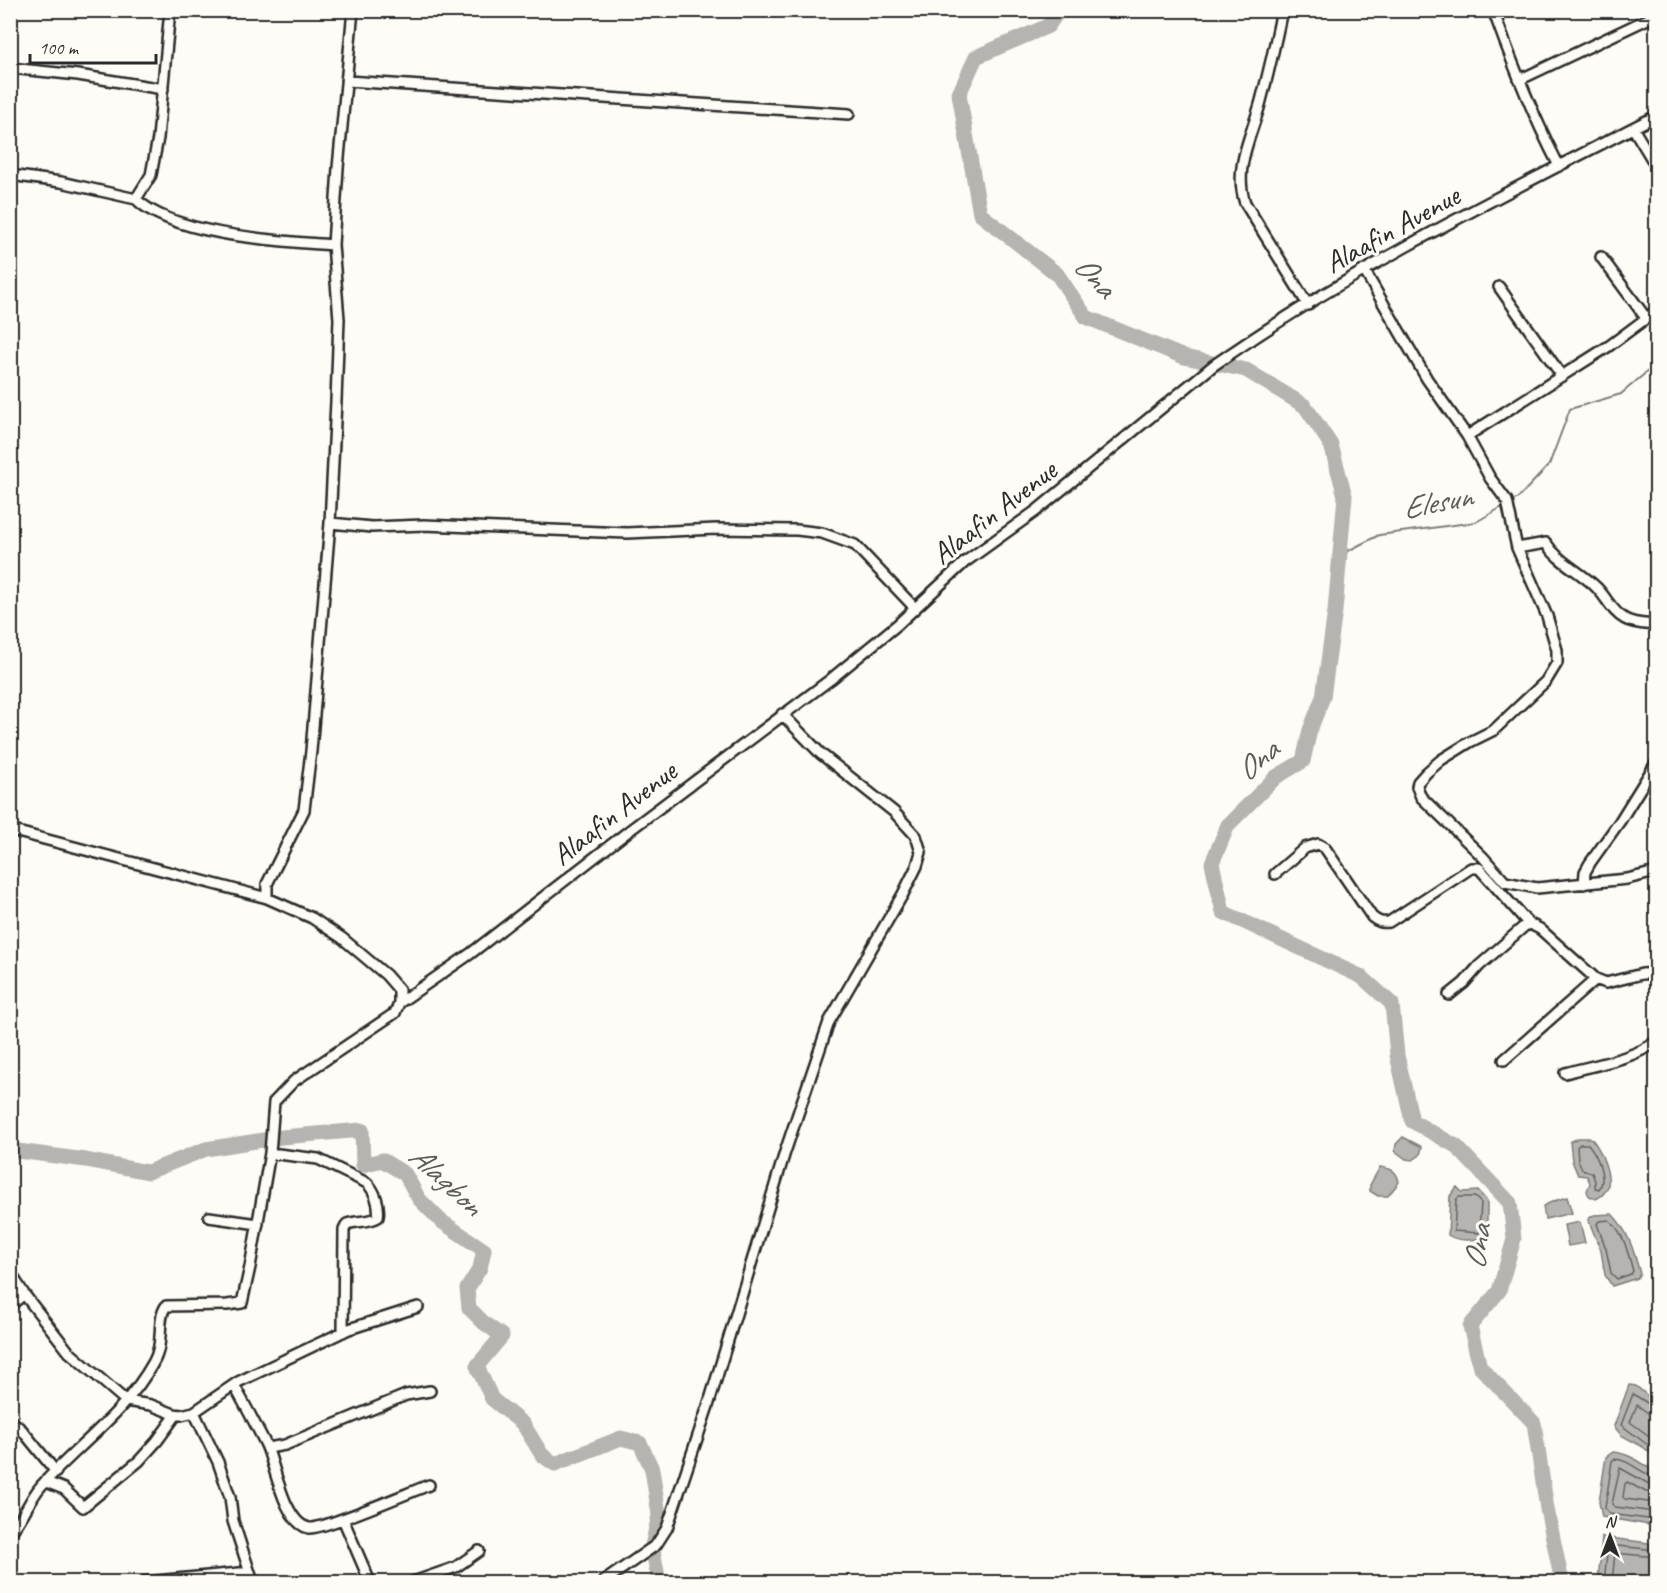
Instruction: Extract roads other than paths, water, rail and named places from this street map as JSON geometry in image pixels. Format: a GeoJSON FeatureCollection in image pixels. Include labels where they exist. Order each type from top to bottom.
{"type":"FeatureCollection","features":[{"type":"Feature","properties":{"kind":"street"},"geometry":{"type":"LineString","coordinates":[[136,199],[151,175],[158,138],[170,10]]}},
{"type":"Feature","properties":{"kind":"street"},"geometry":{"type":"LineString","coordinates":[[267,898],[267,884],[304,810],[311,751],[330,523],[339,319],[333,245],[353,10]]}},
{"type":"Feature","properties":{"kind":"street"},"geometry":{"type":"LineString","coordinates":[[1282,10],[1261,101],[1244,155],[1240,188],[1245,203],[1308,305]]}},
{"type":"Feature","properties":{"kind":"street"},"geometry":{"type":"LineString","coordinates":[[1493,10],[1519,80],[1559,166]]}},
{"type":"Feature","properties":{"kind":"street"},"geometry":{"type":"LineString","coordinates":[[1519,80],[1656,15]]}},
{"type":"Feature","properties":{"kind":"street"},"geometry":{"type":"LineString","coordinates":[[10,68],[78,75],[163,88]]}},
{"type":"Feature","properties":{"kind":"street"},"geometry":{"type":"LineString","coordinates":[[346,81],[849,114]]}},
{"type":"Feature","properties":{"kind":"street","name":"Alaafin Avenue"},"geometry":{"type":"LineString","coordinates":[[126,1401],[153,1365],[160,1349],[162,1312],[166,1306],[227,1305],[242,1302],[270,1150],[274,1102],[294,1081],[387,1020],[395,1012],[399,1003],[470,954],[839,672],[897,625],[965,562],[1036,511],[1214,364],[1364,270],[1656,116]]}},
{"type":"Feature","properties":{"kind":"street"},"geometry":{"type":"LineString","coordinates":[[1633,128],[1656,166]]}},
{"type":"Feature","properties":{"kind":"street"},"geometry":{"type":"LineString","coordinates":[[10,175],[136,199],[145,207],[189,225],[247,237],[333,245]]}},
{"type":"Feature","properties":{"kind":"street"},"geometry":{"type":"LineString","coordinates":[[1601,257],[1646,318]]}},
{"type":"Feature","properties":{"kind":"street"},"geometry":{"type":"LineString","coordinates":[[1364,270],[1427,379],[1467,435],[1490,478],[1507,501],[1517,548],[1556,641],[1557,663],[1546,681],[1494,730],[1441,760],[1426,773],[1418,782],[1417,787],[1425,803],[1450,824],[1505,882],[1536,888],[1627,879],[1656,872]]}},
{"type":"Feature","properties":{"kind":"street"},"geometry":{"type":"LineString","coordinates":[[1499,287],[1562,376]]}},
{"type":"Feature","properties":{"kind":"street"},"geometry":{"type":"LineString","coordinates":[[1467,435],[1609,346],[1656,311]]}},
{"type":"Feature","properties":{"kind":"street"},"geometry":{"type":"LineString","coordinates":[[330,523],[372,527],[424,525],[627,533],[716,529],[797,530],[822,533],[855,545],[914,607]]}},
{"type":"Feature","properties":{"kind":"street"},"geometry":{"type":"LineString","coordinates":[[1517,548],[1545,543],[1570,568],[1585,576],[1598,589],[1609,606],[1625,620],[1656,625]]}},
{"type":"Feature","properties":{"kind":"street"},"geometry":{"type":"LineString","coordinates":[[603,1582],[656,1545],[667,1528],[709,1403],[785,1152],[829,1022],[903,894],[917,866],[921,852],[916,836],[894,812],[821,754],[782,714]]}},
{"type":"Feature","properties":{"kind":"street"},"geometry":{"type":"LineString","coordinates":[[1584,884],[1584,872],[1620,821],[1656,763]]}},
{"type":"Feature","properties":{"kind":"street"},"geometry":{"type":"LineString","coordinates":[[10,830],[267,898],[312,918],[359,951],[399,990],[399,1003]]}},
{"type":"Feature","properties":{"kind":"street"},"geometry":{"type":"LineString","coordinates":[[1275,874],[1305,848],[1318,844],[1325,848],[1372,917],[1380,922],[1389,922],[1471,868],[1479,868],[1528,923],[1540,928],[1596,979],[1606,983],[1656,973]]}},
{"type":"Feature","properties":{"kind":"street"},"geometry":{"type":"LineString","coordinates":[[1504,898],[1513,883]]}},
{"type":"Feature","properties":{"kind":"street"},"geometry":{"type":"LineString","coordinates":[[1449,995],[1528,923]]}},
{"type":"Feature","properties":{"kind":"street"},"geometry":{"type":"LineString","coordinates":[[1504,1060],[1596,979]]}},
{"type":"Feature","properties":{"kind":"street"},"geometry":{"type":"LineString","coordinates":[[1565,1073],[1634,1053],[1651,1046],[1656,1041]]}},
{"type":"Feature","properties":{"kind":"street"},"geometry":{"type":"LineString","coordinates":[[270,1150],[318,1159],[367,1182],[373,1188],[379,1210],[378,1217],[373,1220],[347,1224],[344,1230],[343,1332]]}},
{"type":"Feature","properties":{"kind":"street"},"geometry":{"type":"LineString","coordinates":[[209,1217],[258,1224]]}},
{"type":"Feature","properties":{"kind":"street"},"geometry":{"type":"LineString","coordinates":[[10,1272],[69,1352],[126,1401],[151,1405],[176,1415],[194,1412],[234,1385],[343,1332],[418,1307]]}},
{"type":"Feature","properties":{"kind":"street"},"geometry":{"type":"LineString","coordinates":[[10,1306],[24,1294]]}},
{"type":"Feature","properties":{"kind":"street"},"geometry":{"type":"LineString","coordinates":[[234,1385],[268,1448],[277,1484],[303,1526],[313,1528],[343,1519],[429,1485]]}},
{"type":"Feature","properties":{"kind":"street"},"geometry":{"type":"LineString","coordinates":[[268,1448],[285,1445],[406,1395],[430,1392]]}},
{"type":"Feature","properties":{"kind":"street"},"geometry":{"type":"LineString","coordinates":[[10,1533],[46,1482],[126,1401]]}},
{"type":"Feature","properties":{"kind":"street"},"geometry":{"type":"LineString","coordinates":[[194,1412],[218,1462],[230,1497],[233,1521],[253,1582]]}},
{"type":"Feature","properties":{"kind":"street"},"geometry":{"type":"LineString","coordinates":[[46,1482],[63,1489],[83,1507],[139,1461],[176,1415]]}},
{"type":"Feature","properties":{"kind":"street"},"geometry":{"type":"LineString","coordinates":[[10,1420],[22,1430],[56,1472]]}},
{"type":"Feature","properties":{"kind":"street"},"geometry":{"type":"LineString","coordinates":[[343,1519],[370,1582]]}},
{"type":"Feature","properties":{"kind":"street"},"geometry":{"type":"LineString","coordinates":[[413,1582],[456,1568],[479,1551]]}},
{"type":"Feature","properties":{"kind":"street"},"geometry":{"type":"LineString","coordinates":[[144,1582],[250,1572]]}},
{"type":"Feature","properties":{"kind":"water"},"geometry":{"type":"Polygon","coordinates":[[[1403,1137],[1422,1147],[1420,1155],[1413,1160],[1406,1159],[1395,1151],[1396,1144],[1403,1137]]]}},
{"type":"Feature","properties":{"kind":"water"},"geometry":{"type":"Polygon","coordinates":[[[1578,1138],[1591,1138],[1599,1149],[1608,1173],[1607,1188],[1596,1199],[1589,1196],[1587,1191],[1590,1183],[1587,1176],[1578,1175],[1572,1161],[1570,1142],[1578,1138]]]}},
{"type":"Feature","properties":{"kind":"water"},"geometry":{"type":"Polygon","coordinates":[[[1380,1167],[1393,1171],[1398,1178],[1399,1182],[1388,1196],[1378,1196],[1370,1191],[1370,1185],[1380,1167]]]}},
{"type":"Feature","properties":{"kind":"water"},"geometry":{"type":"Polygon","coordinates":[[[1457,1187],[1462,1192],[1478,1191],[1487,1201],[1487,1236],[1467,1240],[1448,1235],[1450,1196],[1457,1187]]]}},
{"type":"Feature","properties":{"kind":"water"},"geometry":{"type":"Polygon","coordinates":[[[1567,1197],[1572,1213],[1545,1219],[1543,1206],[1567,1197]]]}},
{"type":"Feature","properties":{"kind":"water"},"geometry":{"type":"Polygon","coordinates":[[[1612,1214],[1618,1220],[1633,1249],[1640,1274],[1637,1278],[1612,1286],[1605,1275],[1601,1251],[1588,1219],[1594,1215],[1612,1214]]]}},
{"type":"Feature","properties":{"kind":"water"},"geometry":{"type":"Polygon","coordinates":[[[1580,1222],[1585,1243],[1568,1246],[1564,1225],[1580,1222]]]}},
{"type":"Feature","properties":{"kind":"water"},"geometry":{"type":"Polygon","coordinates":[[[1629,1385],[1636,1386],[1656,1403],[1656,1458],[1643,1447],[1621,1435],[1614,1426],[1629,1385]]]}},
{"type":"Feature","properties":{"kind":"water"},"geometry":{"type":"Polygon","coordinates":[[[1613,1452],[1641,1462],[1656,1472],[1656,1526],[1602,1517],[1599,1502],[1606,1457],[1613,1452]]]}},
{"type":"Feature","properties":{"kind":"water"},"geometry":{"type":"Polygon","coordinates":[[[1602,1537],[1656,1544],[1656,1582],[1598,1582],[1602,1537]]]}},
{"type":"Feature","properties":{"kind":"waterway","name":"Ona"},"geometry":{"type":"LineString","coordinates":[[1059,10],[1048,26],[976,57],[959,94],[980,214],[1057,274],[1086,317],[1184,357],[1246,370],[1305,406],[1331,445],[1345,496],[1335,611],[1323,697],[1310,730],[1303,761],[1276,777],[1228,825],[1212,863],[1223,912],[1362,977],[1392,1004],[1397,1055],[1412,1121],[1456,1146],[1510,1203],[1514,1239],[1499,1291],[1470,1326],[1480,1367],[1534,1423],[1547,1509],[1562,1582]]}},
{"type":"Feature","properties":{"kind":"waterway","name":"Elesun"},"geometry":{"type":"LineString","coordinates":[[1511,502],[1518,498],[1549,465],[1570,409],[1621,394],[1656,364]]}},
{"type":"Feature","properties":{"kind":"waterway","name":"Elesun"},"geometry":{"type":"LineString","coordinates":[[1340,555],[1379,535],[1476,522],[1504,506]]}},
{"type":"Feature","properties":{"kind":"waterway","name":"Alagbon"},"geometry":{"type":"LineString","coordinates":[[10,1150],[86,1160],[148,1172],[206,1149],[282,1137],[362,1130],[363,1165],[382,1160],[405,1174],[419,1199],[441,1221],[484,1250],[480,1268],[467,1289],[469,1308],[502,1336],[477,1366],[492,1399],[523,1424],[542,1455],[555,1464],[621,1438],[640,1443],[652,1469],[659,1515],[652,1546],[659,1582]]}}]}
